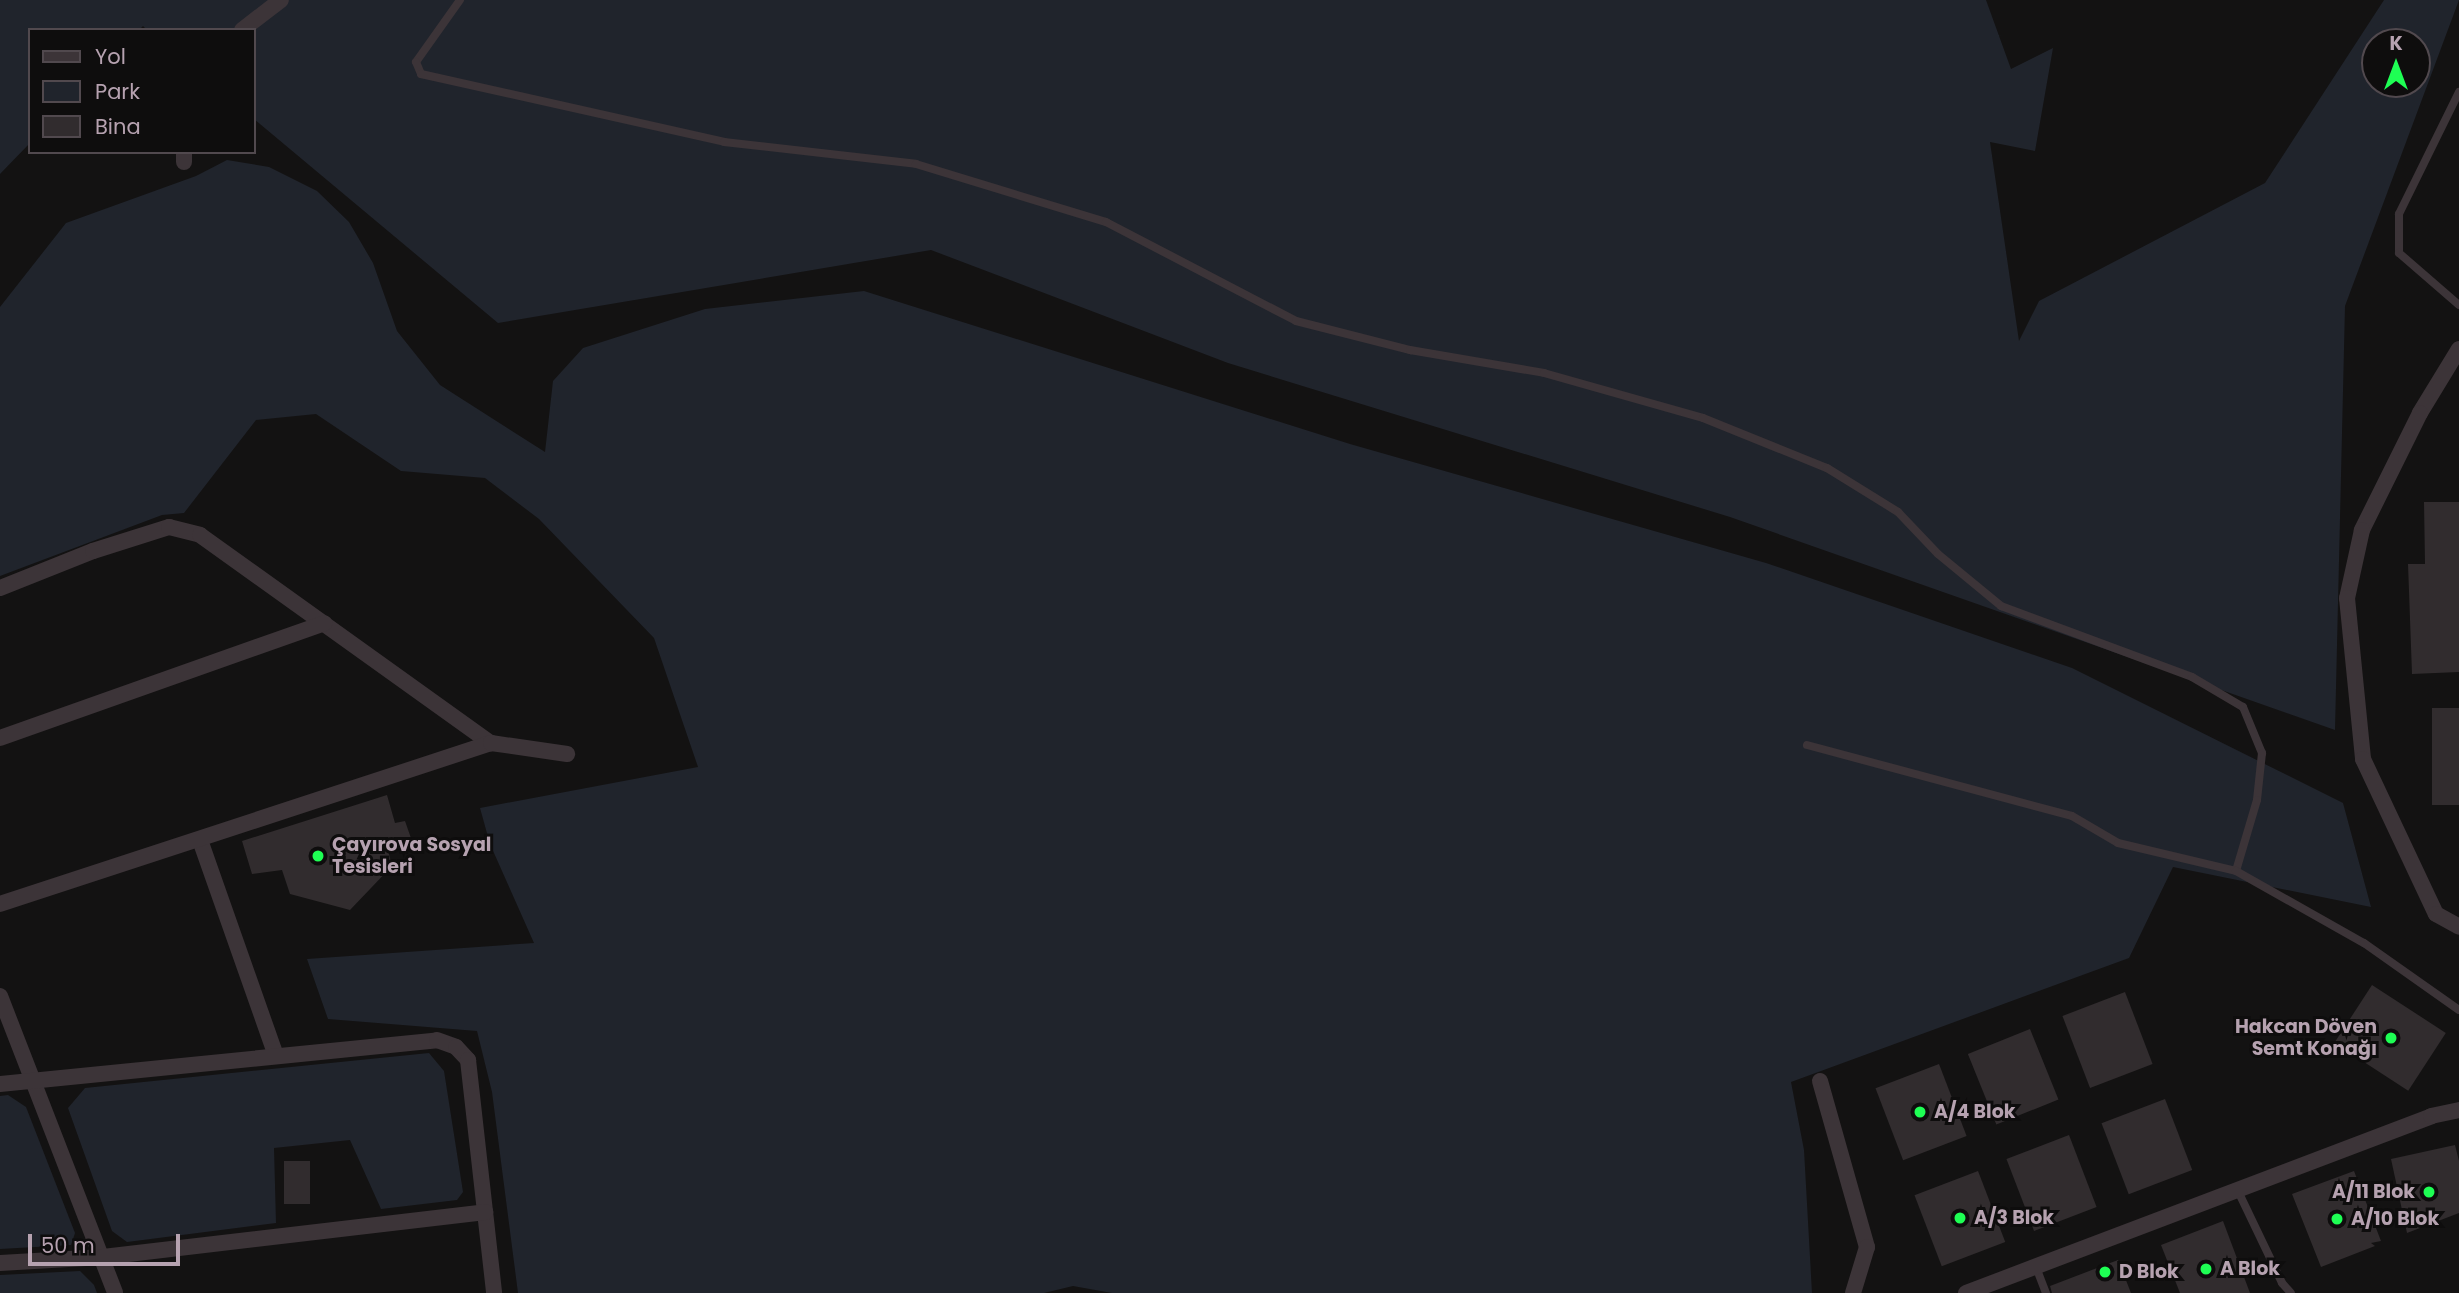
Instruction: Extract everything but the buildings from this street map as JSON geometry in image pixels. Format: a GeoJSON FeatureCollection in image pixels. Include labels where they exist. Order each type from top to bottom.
{"type":"FeatureCollection","features":[{"type":"Feature","properties":{"kind":"street"},"geometry":{"type":"LineString","coordinates":[[245,28],[281,0]]}},
{"type":"Feature","properties":{"kind":"street"},"geometry":{"type":"LineString","coordinates":[[2459,349],[2420,413],[2362,530],[2347,598],[2363,759],[2436,914],[2459,927]]}},
{"type":"Feature","properties":{"kind":"street"},"geometry":{"type":"LineString","coordinates":[[0,588],[93,551],[169,527],[200,535],[491,743]]}},
{"type":"Feature","properties":{"kind":"street"},"geometry":{"type":"LineString","coordinates":[[0,738],[324,623]]}},
{"type":"Feature","properties":{"kind":"street"},"geometry":{"type":"LineString","coordinates":[[0,904],[491,743],[567,754]]}},
{"type":"Feature","properties":{"kind":"street"},"geometry":{"type":"LineString","coordinates":[[200,840],[276,1056]]}},
{"type":"Feature","properties":{"kind":"street"},"geometry":{"type":"LineString","coordinates":[[0,996],[35,1080],[115,1293]]}},
{"type":"Feature","properties":{"kind":"street"},"geometry":{"type":"LineString","coordinates":[[0,1084],[437,1040],[456,1047],[468,1060],[494,1293]]}},
{"type":"Feature","properties":{"kind":"street"},"geometry":{"type":"LineString","coordinates":[[1820,1082],[1867,1247],[1853,1293]]}},
{"type":"Feature","properties":{"kind":"street"},"geometry":{"type":"LineString","coordinates":[[1966,1293],[2431,1116],[2459,1110]]}},
{"type":"Feature","properties":{"kind":"street"},"geometry":{"type":"LineString","coordinates":[[0,1263],[103,1257],[485,1212]]}},
{"type":"Feature","properties":{"kind":"lane"},"geometry":{"type":"LineString","coordinates":[[460,0],[416,62],[422,74],[724,142],[916,164],[1106,222],[1296,321],[1410,350],[1544,373],[1703,418],[1827,468],[1898,512],[1938,554],[2001,606],[2192,677],[2243,708],[2262,753],[2257,800],[2236,870]]}},
{"type":"Feature","properties":{"kind":"lane"},"geometry":{"type":"LineString","coordinates":[[2459,92],[2399,214],[2399,253],[2459,305]]}},
{"type":"Feature","properties":{"kind":"lane"},"geometry":{"type":"LineString","coordinates":[[1807,745],[2072,816],[2118,843],[2236,870],[2364,943],[2459,1010]]}},
{"type":"Feature","properties":{"kind":"lane"},"geometry":{"type":"LineString","coordinates":[[2238,1191],[2282,1283],[2291,1293]]}},
{"type":"Feature","properties":{"kind":"lane"},"geometry":{"type":"LineString","coordinates":[[2036,1267],[2046,1293]]}},
{"type":"Feature","properties":{"kind":"green space"},"geometry":{"type":"Polygon","coordinates":[[[0,0],[1986,0],[2011,69],[2053,48],[2035,151],[1990,142],[2019,341],[2039,301],[2265,183],[2361,35],[2361,98],[2422,98],[2345,306],[2335,730],[1730,517],[1228,363],[931,250],[498,323],[256,121],[256,28],[28,28],[28,145],[0,174],[0,0]]]}},
{"type":"Feature","properties":{"kind":"green space"},"geometry":{"type":"Polygon","coordinates":[[[2384,0],[2459,0],[2431,75],[2431,28],[2366,28],[2384,0]]]}},
{"type":"Feature","properties":{"kind":"green space"},"geometry":{"type":"Polygon","coordinates":[[[227,160],[269,167],[317,191],[349,222],[373,263],[397,331],[440,385],[545,452],[553,381],[583,348],[705,309],[864,291],[1350,444],[1766,563],[2072,668],[2343,803],[2371,907],[2173,867],[2129,958],[1791,1082],[1804,1150],[1812,1293],[1112,1293],[1073,1286],[1044,1293],[518,1293],[492,1092],[477,1031],[328,1019],[307,959],[534,943],[490,844],[480,808],[698,767],[654,638],[539,519],[485,478],[401,471],[316,414],[256,420],[184,513],[162,515],[0,576],[0,307],[66,223],[196,176],[227,160]]]}},
{"type":"Feature","properties":{"kind":"green space"},"geometry":{"type":"Polygon","coordinates":[[[429,1053],[444,1071],[463,1192],[457,1200],[381,1209],[350,1140],[274,1148],[276,1223],[127,1242],[112,1231],[68,1108],[85,1088],[429,1053]]]}},
{"type":"Feature","properties":{"kind":"green space"},"geometry":{"type":"Polygon","coordinates":[[[8,1095],[26,1107],[75,1233],[71,1245],[0,1249],[0,1096],[8,1095]]]}},
{"type":"Feature","properties":{"kind":"green space"},"geometry":{"type":"Polygon","coordinates":[[[80,1271],[94,1285],[97,1293],[0,1293],[0,1275],[80,1271]]]}},
{"type":"Feature","properties":{"kind":"place","name":"Çayırova Sosyal Tesisleri"},"geometry":{"type":"Point","coordinates":[318,856]}},
{"type":"Feature","properties":{"kind":"place","name":"Hakcan Döven Semt Konağı"},"geometry":{"type":"Point","coordinates":[2391,1038]}},
{"type":"Feature","properties":{"kind":"place","name":"A/4 Blok"},"geometry":{"type":"Point","coordinates":[1920,1112]}},
{"type":"Feature","properties":{"kind":"place","name":"A/11 Blok"},"geometry":{"type":"Point","coordinates":[2429,1192]}},
{"type":"Feature","properties":{"kind":"place","name":"A/3 Blok"},"geometry":{"type":"Point","coordinates":[1960,1218]}},
{"type":"Feature","properties":{"kind":"place","name":"A/10 Blok"},"geometry":{"type":"Point","coordinates":[2337,1219]}},
{"type":"Feature","properties":{"kind":"place","name":"A Blok"},"geometry":{"type":"Point","coordinates":[2206,1269]}},
{"type":"Feature","properties":{"kind":"place","name":"D Blok"},"geometry":{"type":"Point","coordinates":[2105,1272]}}]}
